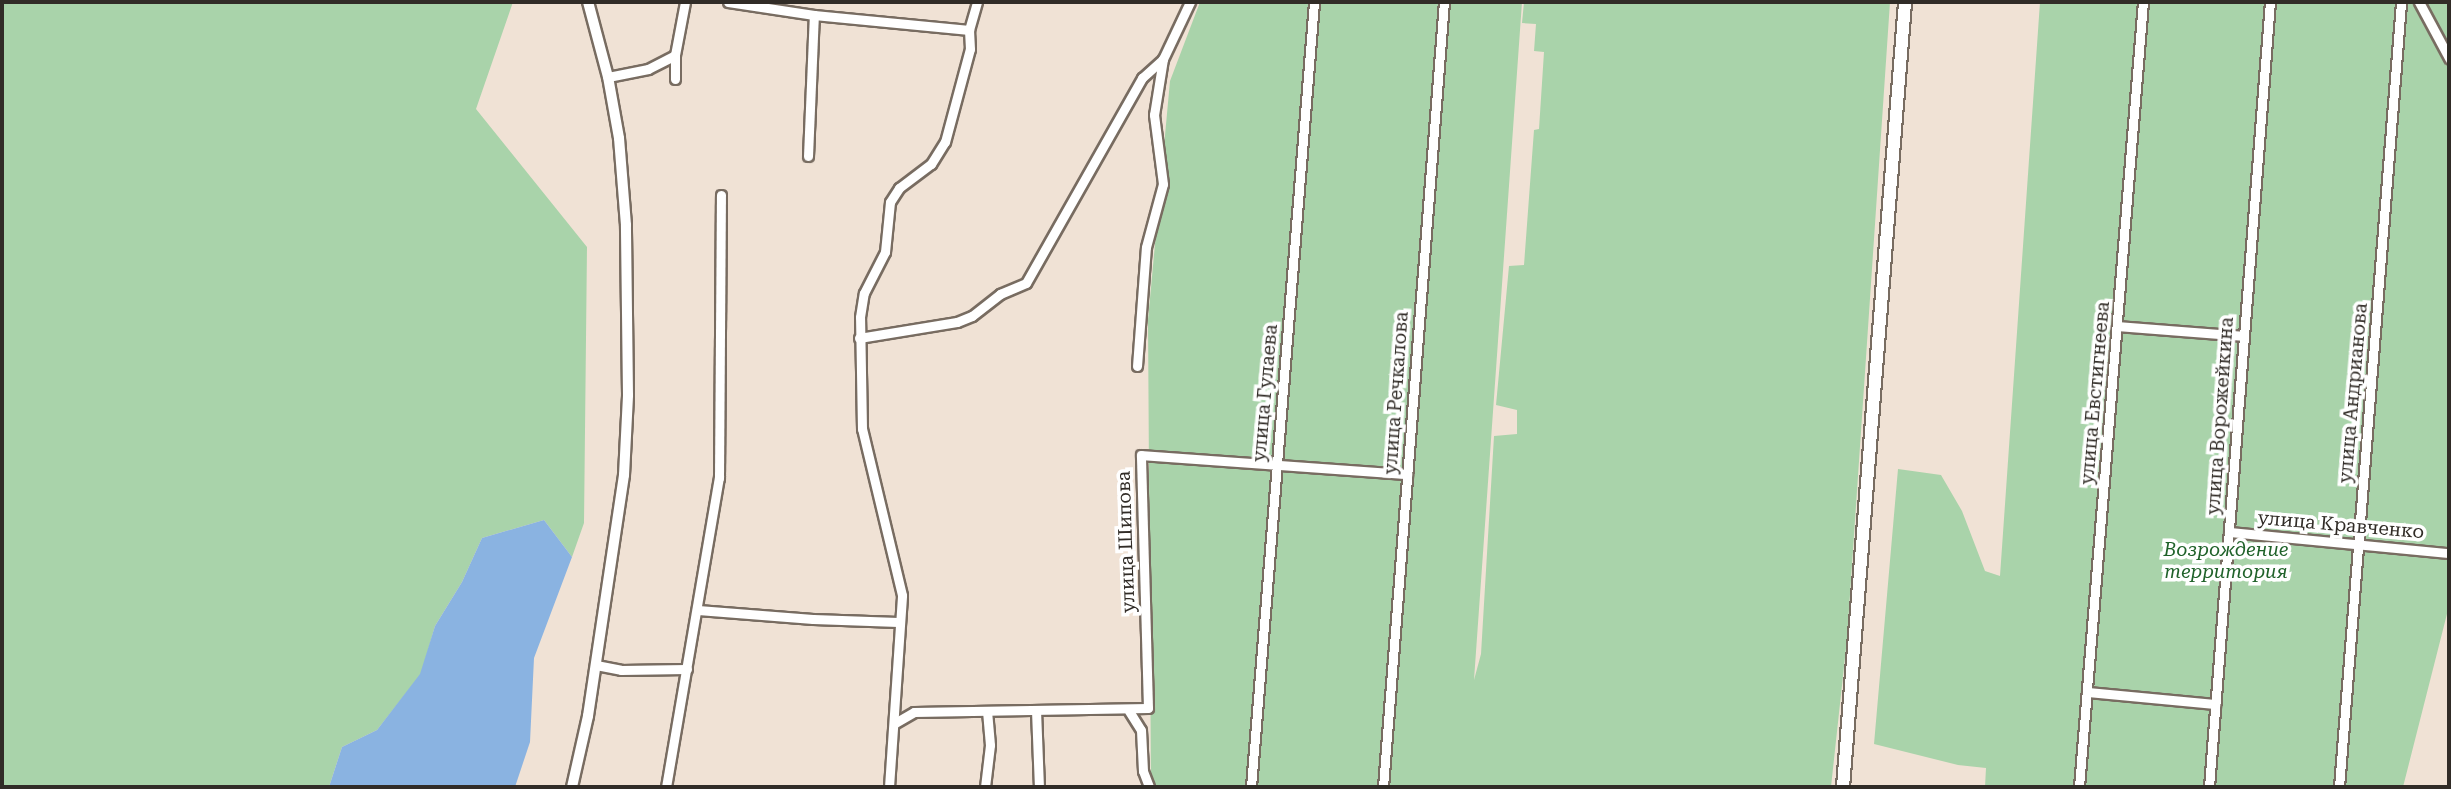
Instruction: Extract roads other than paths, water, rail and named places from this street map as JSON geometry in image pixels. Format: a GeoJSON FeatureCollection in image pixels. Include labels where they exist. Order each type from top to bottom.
{"type":"FeatureCollection","features":[{"type":"Feature","properties":{"kind":"main road"},"geometry":{"type":"LineString","coordinates":[[1843,787],[1905,2]]}},
{"type":"Feature","properties":{"kind":"street"},"geometry":{"type":"LineString","coordinates":[[572,787],[588,716],[624,475],[628,395],[625,225],[619,138],[608,77],[588,2]]}},
{"type":"Feature","properties":{"kind":"street"},"geometry":{"type":"LineString","coordinates":[[675,79],[675,55],[685,2]]}},
{"type":"Feature","properties":{"kind":"street"},"geometry":{"type":"LineString","coordinates":[[728,2],[814,15],[969,30]]}},
{"type":"Feature","properties":{"kind":"street"},"geometry":{"type":"LineString","coordinates":[[889,787],[895,723],[901,583],[862,429],[859,338],[864,293],[885,252],[890,202],[899,188],[940,154],[970,49],[969,30],[977,2]]}},
{"type":"Feature","properties":{"kind":"street"},"geometry":{"type":"LineString","coordinates":[[1137,366],[1146,247],[1163,184],[1154,115],[1163,59],[1190,2]]}},
{"type":"Feature","properties":{"kind":"street","name":"улица Гулаева"},"geometry":{"type":"LineString","coordinates":[[1251,787],[1314,2]]}},
{"type":"Feature","properties":{"kind":"street","name":"улица Речкалова"},"geometry":{"type":"LineString","coordinates":[[1383,787],[1444,2]]}},
{"type":"Feature","properties":{"kind":"street","name":"улица Евстигнеева"},"geometry":{"type":"LineString","coordinates":[[2079,787],[2143,2]]}},
{"type":"Feature","properties":{"kind":"street","name":"улица Ворожейкина"},"geometry":{"type":"LineString","coordinates":[[2209,787],[2270,2]]}},
{"type":"Feature","properties":{"kind":"street","name":"улица Андрианова"},"geometry":{"type":"LineString","coordinates":[[2339,787],[2400,2]]}},
{"type":"Feature","properties":{"kind":"street"},"geometry":{"type":"LineString","coordinates":[[2419,2],[2449,58]]}},
{"type":"Feature","properties":{"kind":"street"},"geometry":{"type":"LineString","coordinates":[[808,156],[814,15]]}},
{"type":"Feature","properties":{"kind":"street"},"geometry":{"type":"LineString","coordinates":[[608,77],[648,69],[675,55]]}},
{"type":"Feature","properties":{"kind":"street"},"geometry":{"type":"LineString","coordinates":[[859,338],[957,322],[972,316],[1000,293],[1026,282],[1142,78],[1163,59]]}},
{"type":"Feature","properties":{"kind":"street"},"geometry":{"type":"LineString","coordinates":[[666,787],[719,478],[721,195]]}},
{"type":"Feature","properties":{"kind":"street"},"geometry":{"type":"LineString","coordinates":[[2118,326],[2244,336]]}},
{"type":"Feature","properties":{"kind":"street","name":"улица Шипова"},"geometry":{"type":"LineString","coordinates":[[1129,710],[1148,708],[1141,455],[1408,474]]}},
{"type":"Feature","properties":{"kind":"street","name":"улица Кравченко"},"geometry":{"type":"LineString","coordinates":[[2229,532],[2449,552]]}},
{"type":"Feature","properties":{"kind":"street"},"geometry":{"type":"LineString","coordinates":[[698,610],[898,622]]}},
{"type":"Feature","properties":{"kind":"street"},"geometry":{"type":"LineString","coordinates":[[596,665],[621,670],[687,669]]}},
{"type":"Feature","properties":{"kind":"street"},"geometry":{"type":"LineString","coordinates":[[2087,692],[2216,704]]}},
{"type":"Feature","properties":{"kind":"street"},"geometry":{"type":"LineString","coordinates":[[1036,710],[1039,787]]}},
{"type":"Feature","properties":{"kind":"street"},"geometry":{"type":"LineString","coordinates":[[895,723],[914,712],[1129,710],[1141,730],[1143,771],[1149,787]]}},
{"type":"Feature","properties":{"kind":"street"},"geometry":{"type":"LineString","coordinates":[[985,787],[990,745],[987,712]]}},
{"type":"Feature","properties":{"kind":"water"},"geometry":{"type":"Polygon","coordinates":[[[544,520],[572,557],[534,658],[530,742],[515,787],[329,787],[342,747],[377,730],[420,674],[435,626],[462,582],[482,538],[544,520]]]}},
{"type":"Feature","properties":{"kind":"park label","name":"Возрождение территория"},"geometry":{"type":"Point","coordinates":[2226,561]}}]}
